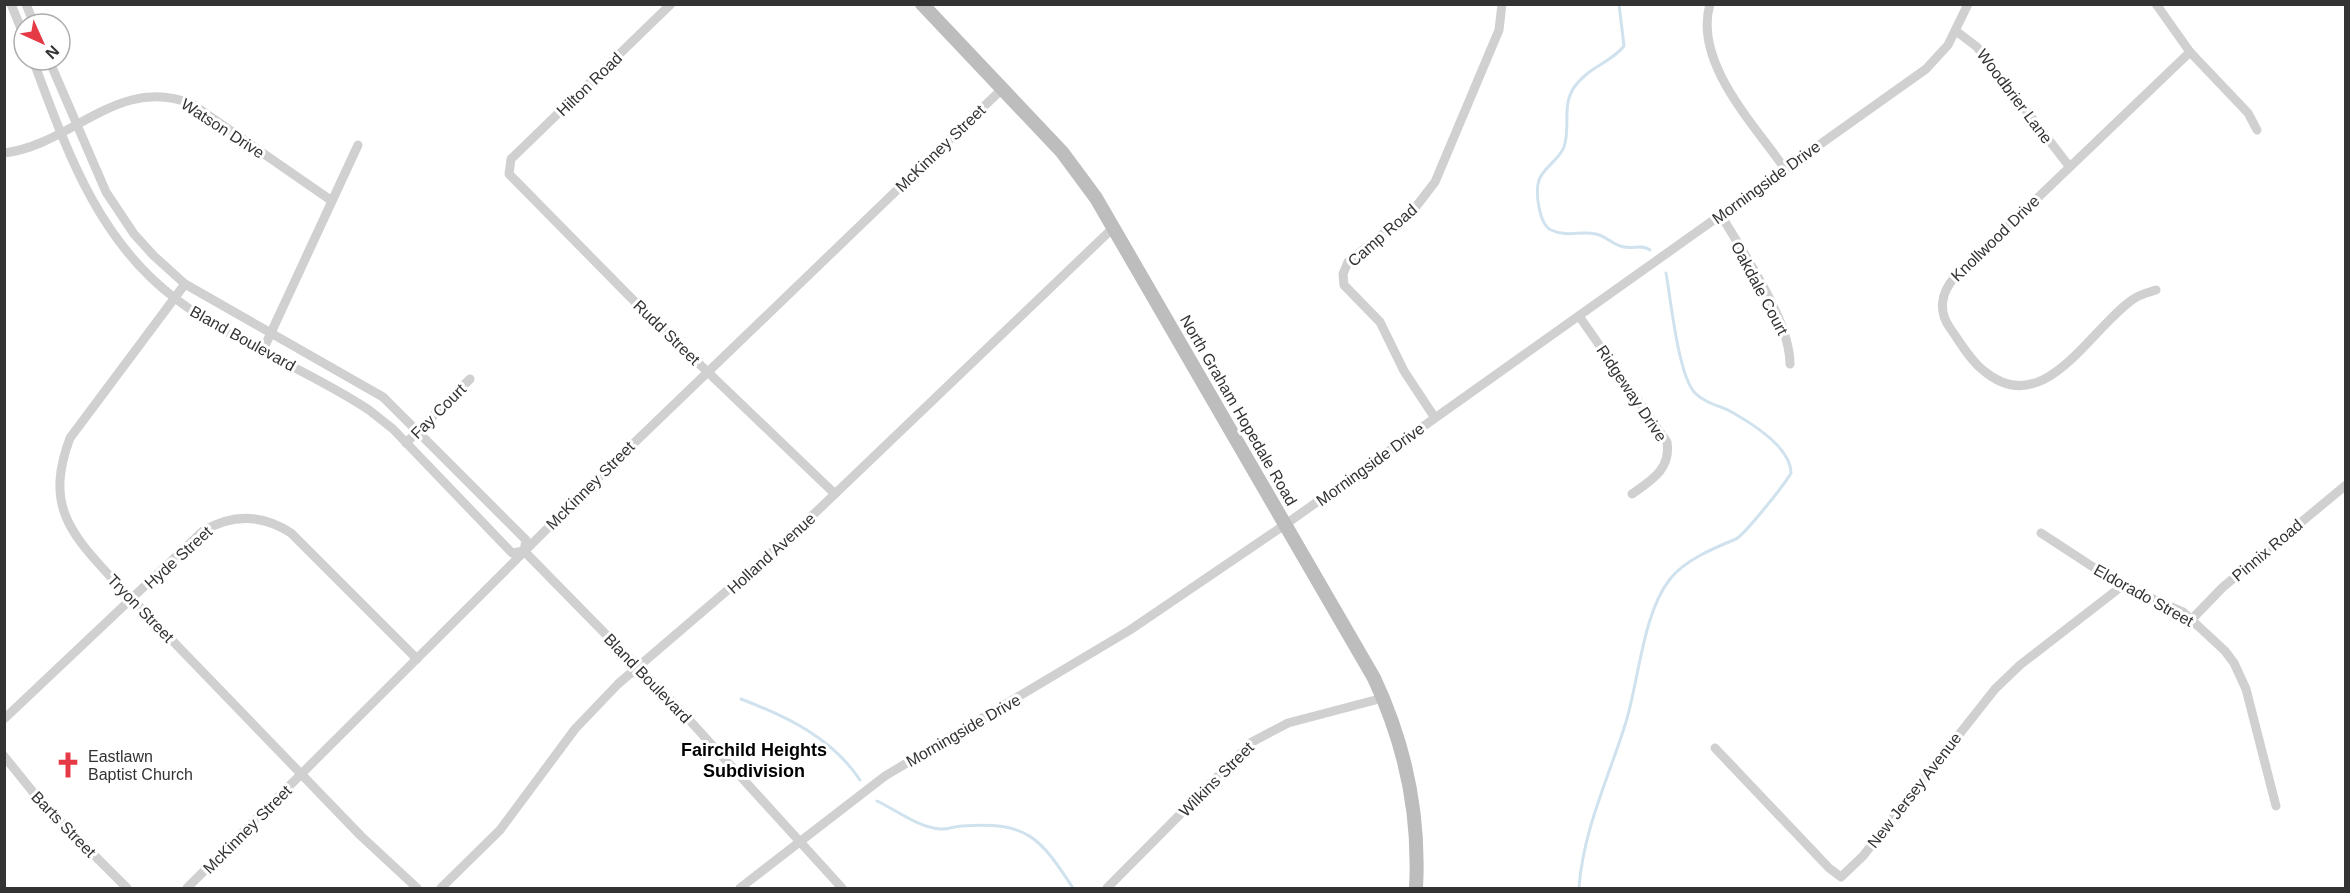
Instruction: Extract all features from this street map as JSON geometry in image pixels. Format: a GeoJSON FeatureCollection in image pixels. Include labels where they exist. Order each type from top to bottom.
{"type":"FeatureCollection","features":[{"type":"Feature","properties":{"kind":"street","name":"Hilton Road"},"geometry":{"type":"LineString","coordinates":[[509,164],[511,159],[671,4]]}},
{"type":"Feature","properties":{"kind":"street","name":"North Graham Hopedale Road"},"geometry":{"type":"LineString","coordinates":[[922,4],[1062,152],[1114,227],[1286,524],[1383,698],[1410,787],[1416,846],[1416,888]]}},
{"type":"Feature","properties":{"kind":"street","name":"Camp Road"},"geometry":{"type":"LineString","coordinates":[[1435,418],[1404,371],[1380,322],[1348,291],[1343,274],[1348,262],[1415,208],[1435,182],[1499,30],[1502,4]]}},
{"type":"Feature","properties":{"kind":"street"},"geometry":{"type":"LineString","coordinates":[[1710,4],[1707,38],[1714,65],[1785,168]]}},
{"type":"Feature","properties":{"kind":"street","name":"Morningside Drive"},"geometry":{"type":"LineString","coordinates":[[740,888],[915,756],[1041,685],[1110,642],[1286,524],[1926,69],[1956,31],[1968,4]]}},
{"type":"Feature","properties":{"kind":"street"},"geometry":{"type":"LineString","coordinates":[[2156,4],[2190,52],[2248,113],[2257,130]]}},
{"type":"Feature","properties":{"kind":"street","name":"Woodbrier Lane"},"geometry":{"type":"LineString","coordinates":[[1956,31],[1977,46],[2069,166]]}},
{"type":"Feature","properties":{"kind":"street","name":"Knollwood Drive"},"geometry":{"type":"LineString","coordinates":[[2156,290],[2135,298],[2055,373],[2036,384],[2025,386],[2003,382],[1983,370],[1948,325],[1942,303],[1948,285],[2069,166],[2190,52]]}},
{"type":"Feature","properties":{"kind":"street","name":"Bland Boulevard"},"geometry":{"type":"LineString","coordinates":[[38,72],[78,175],[105,224],[140,266],[175,298],[206,319],[362,405],[406,443],[512,553],[524,551]]}},
{"type":"Feature","properties":{"kind":"street","name":"Bland Boulevard"},"geometry":{"type":"LineString","coordinates":[[54,72],[97,174],[122,218],[153,256],[185,284],[271,335],[370,388],[401,413],[526,540],[524,551]]}},
{"type":"Feature","properties":{"kind":"street","name":"McKinney Street"},"geometry":{"type":"LineString","coordinates":[[187,888],[706,371],[1001,90]]}},
{"type":"Feature","properties":{"kind":"street","name":"Watson Drive"},"geometry":{"type":"LineString","coordinates":[[4,153],[20,151],[137,97],[152,95],[178,98],[192,104],[332,201]]}},
{"type":"Feature","properties":{"kind":"street"},"geometry":{"type":"LineString","coordinates":[[263,350],[358,145]]}},
{"type":"Feature","properties":{"kind":"street","name":"Rudd Street"},"geometry":{"type":"LineString","coordinates":[[509,164],[512,178],[706,371],[835,494]]}},
{"type":"Feature","properties":{"kind":"street","name":"Oakdale Court"},"geometry":{"type":"LineString","coordinates":[[1721,215],[1783,327],[1790,351],[1790,364]]}},
{"type":"Feature","properties":{"kind":"street","name":"Holland Avenue"},"geometry":{"type":"LineString","coordinates":[[441,888],[500,830],[587,716],[638,668],[743,579],[835,494],[1114,227]]}},
{"type":"Feature","properties":{"kind":"street","name":"Tryon Street"},"geometry":{"type":"LineString","coordinates":[[185,284],[70,438],[62,458],[59,484],[63,510],[72,531],[132,598],[301,775],[417,888]]}},
{"type":"Feature","properties":{"kind":"street","name":"Ridgeway Drive"},"geometry":{"type":"LineString","coordinates":[[1579,316],[1667,442],[1668,450],[1664,467],[1654,479],[1632,494]]}},
{"type":"Feature","properties":{"kind":"street","name":"Fay Court"},"geometry":{"type":"LineString","coordinates":[[406,443],[470,379]]}},
{"type":"Feature","properties":{"kind":"street","name":"Pinnix Road"},"geometry":{"type":"LineString","coordinates":[[2192,619],[2223,587],[2346,485]]}},
{"type":"Feature","properties":{"kind":"street","name":"Hyde Street"},"geometry":{"type":"LineString","coordinates":[[4,719],[203,531],[232,519],[258,519],[270,522],[291,533],[417,659]]}},
{"type":"Feature","properties":{"kind":"street","name":"Eldorado Street"},"geometry":{"type":"LineString","coordinates":[[2041,533],[2122,586],[2192,619],[2225,651],[2241,676],[2276,806]]}},
{"type":"Feature","properties":{"kind":"street","name":"Bland Boulevard"},"geometry":{"type":"LineString","coordinates":[[524,551],[682,712],[842,888]]}},
{"type":"Feature","properties":{"kind":"street","name":"New Jersey Avenue"},"geometry":{"type":"LineString","coordinates":[[1715,748],[1829,868],[1842,877],[1863,856],[1995,689],[2020,665],[2122,586]]}},
{"type":"Feature","properties":{"kind":"street","name":"Wilkins Street"},"geometry":{"type":"LineString","coordinates":[[1107,888],[1252,741],[1288,723],[1383,698]]}},
{"type":"Feature","properties":{"kind":"street","name":"Barts Street"},"geometry":{"type":"LineString","coordinates":[[4,756],[41,802],[128,888]]}},
{"type":"Feature","properties":{"kind":"waterway"},"geometry":{"type":"LineString","coordinates":[[1619,4],[1624,46],[1581,79],[1571,93],[1567,108],[1564,147],[1539,180],[1538,200],[1541,215],[1551,230],[1569,234],[1596,234],[1620,246],[1644,247],[1650,250]]}},
{"type":"Feature","properties":{"kind":"waterway"},"geometry":{"type":"LineString","coordinates":[[1579,888],[1581,866],[1591,824],[1626,722],[1648,628],[1661,593],[1670,579],[1684,566],[1700,555],[1741,535],[1791,473],[1784,453],[1767,436],[1728,410],[1702,399],[1689,384],[1680,354],[1666,273]]}},
{"type":"Feature","properties":{"kind":"waterway"},"geometry":{"type":"LineString","coordinates":[[741,699],[808,730],[836,752],[860,780]]}},
{"type":"Feature","properties":{"kind":"waterway"},"geometry":{"type":"LineString","coordinates":[[877,801],[915,822],[932,828],[984,825],[1017,830],[1030,836],[1041,845],[1073,888]]}},
{"type":"Feature","properties":{"kind":"place","name":"Eastlawn Baptist Church"},"geometry":{"type":"Point","coordinates":[68,765]}},
{"type":"Feature","properties":{"kind":"district","name":"Fairchild Heights Subdivision"},"geometry":{"type":"Point","coordinates":[754,760]}}]}
